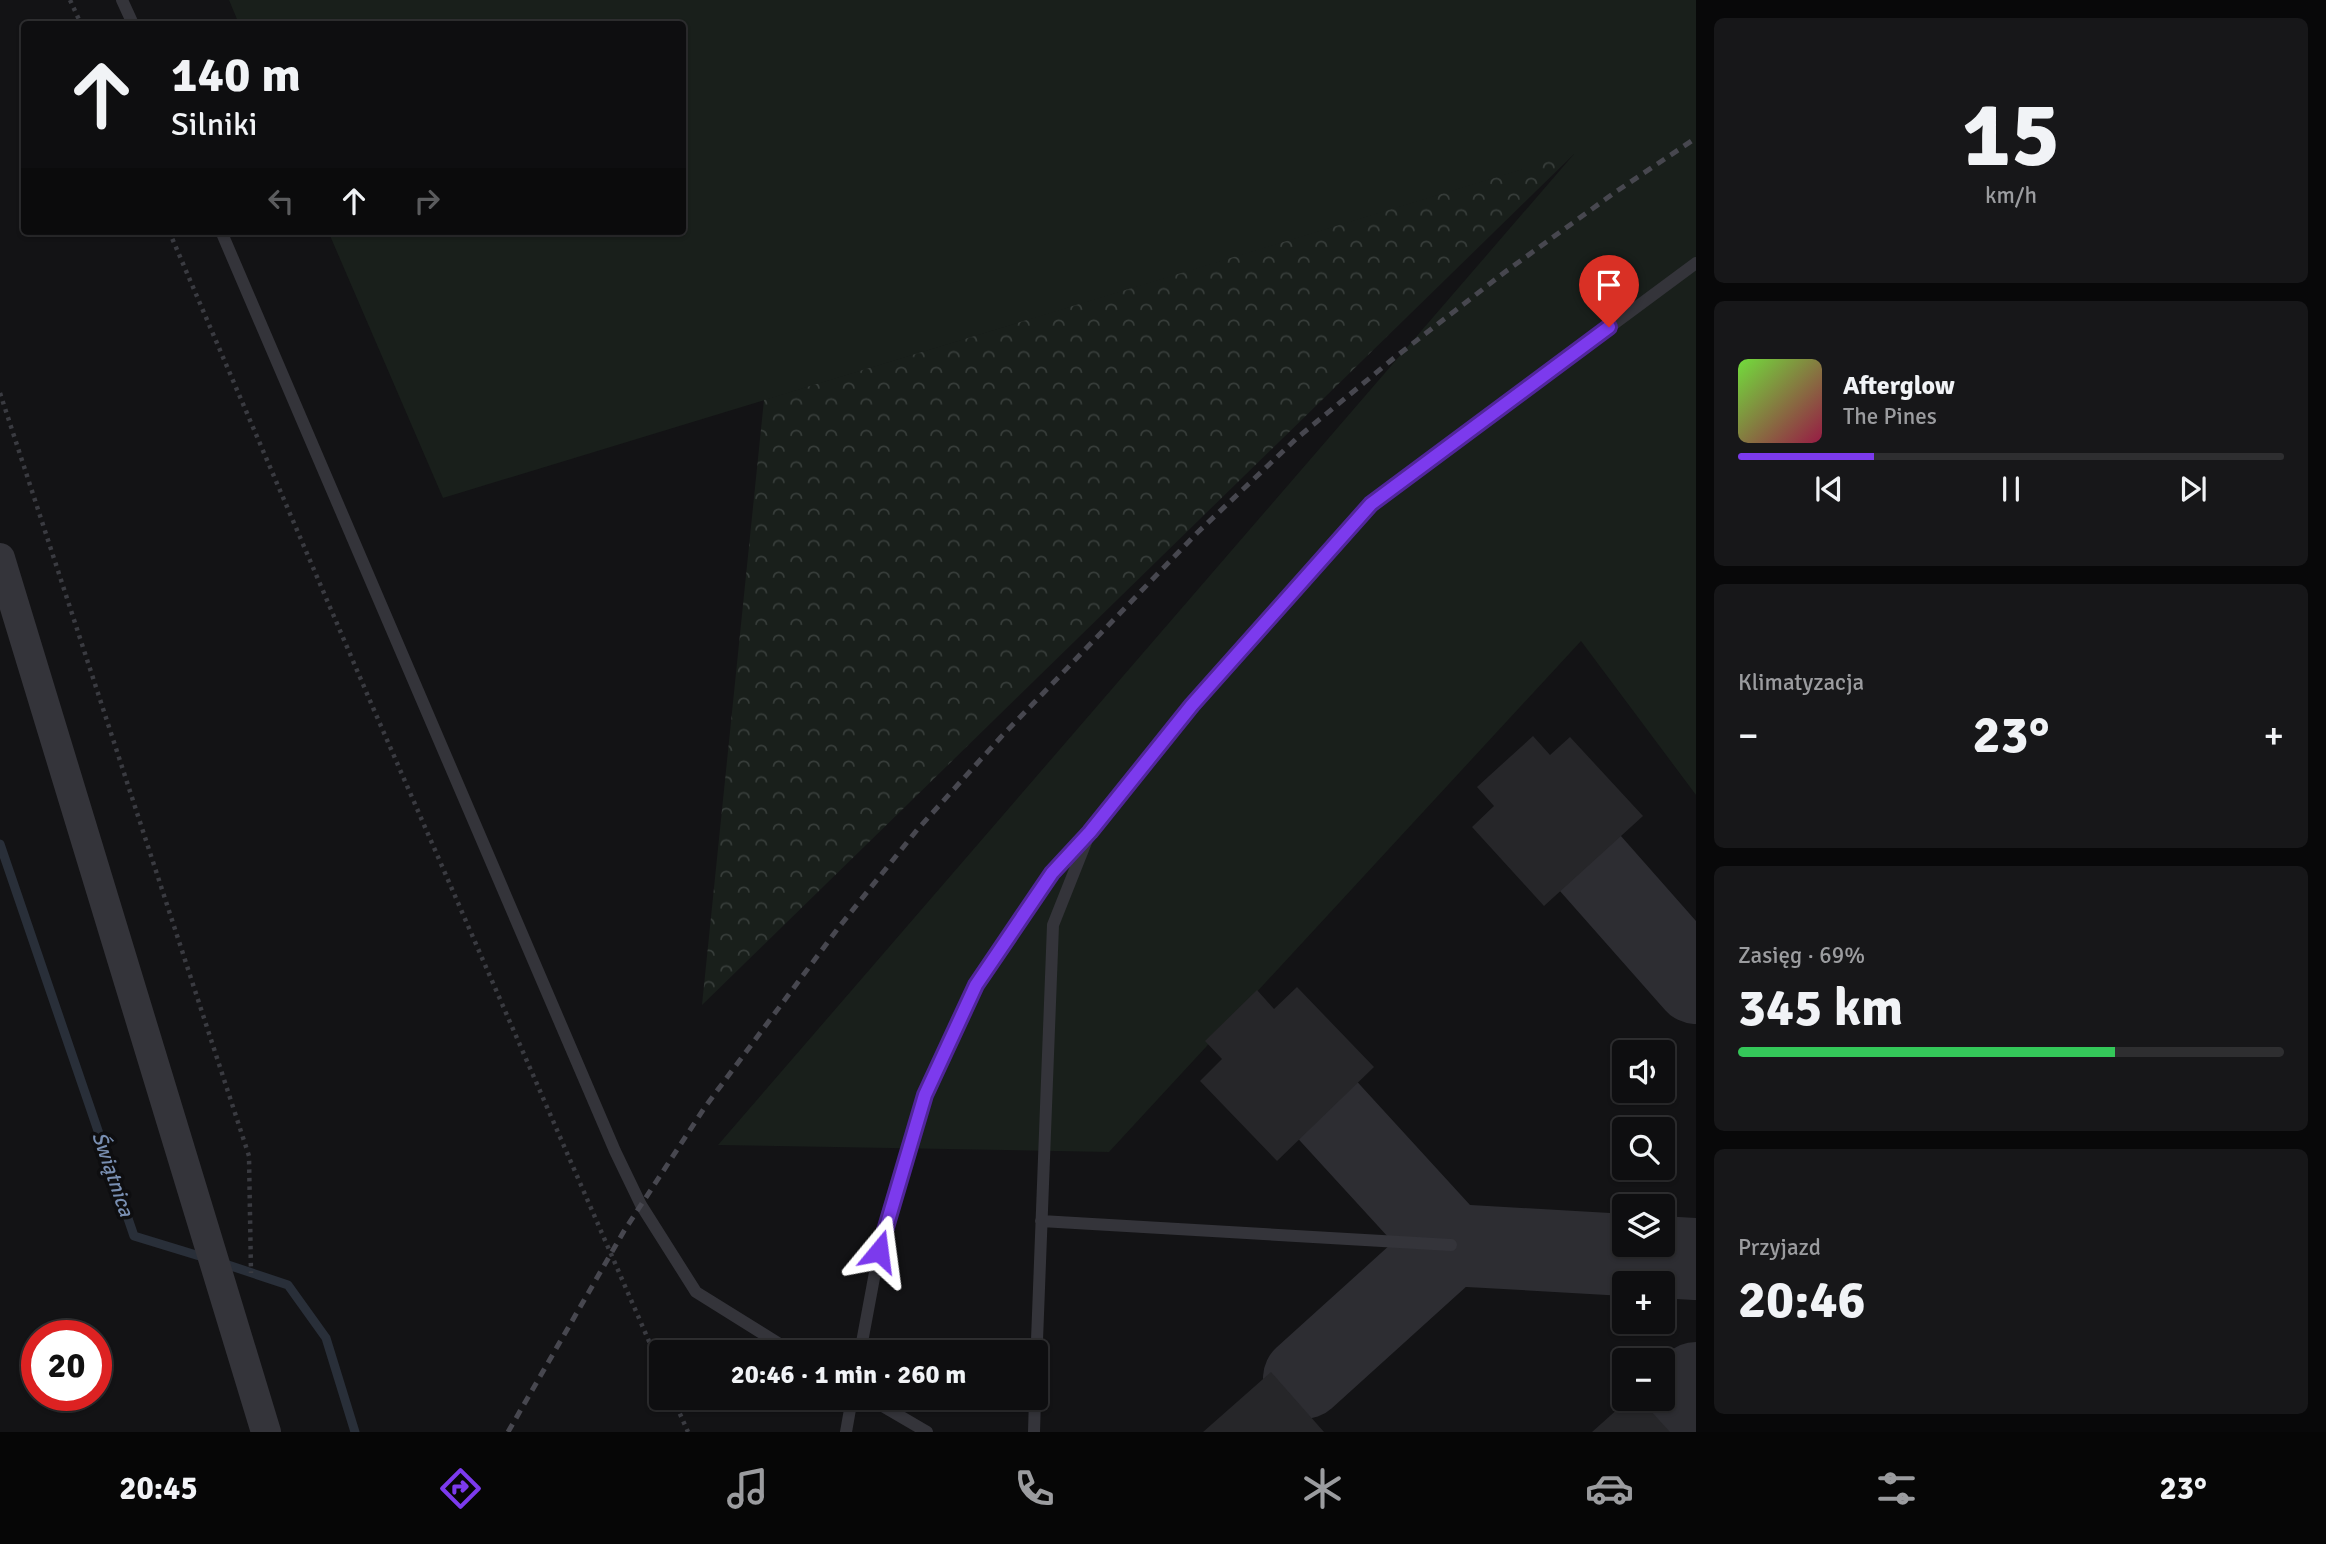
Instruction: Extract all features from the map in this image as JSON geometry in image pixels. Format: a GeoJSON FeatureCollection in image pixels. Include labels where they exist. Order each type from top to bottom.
{"type":"FeatureCollection","features":[{"type":"Feature","properties":{"kind":"street"},"geometry":{"type":"LineString","coordinates":[[0,558],[265,1432]]}},
{"type":"Feature","properties":{"kind":"lane"},"geometry":{"type":"LineString","coordinates":[[122,0],[132,21]]}},
{"type":"Feature","properties":{"kind":"lane"},"geometry":{"type":"LineString","coordinates":[[223,235],[615,1151],[641,1205],[696,1293],[773,1340]]}},
{"type":"Feature","properties":{"kind":"lane"},"geometry":{"type":"LineString","coordinates":[[862,1340],[879,1251],[925,1095],[976,985],[1052,873],[1090,832],[1192,705],[1371,504],[1696,263]]}},
{"type":"Feature","properties":{"kind":"lane"},"geometry":{"type":"LineString","coordinates":[[1037,1340],[1053,925],[1090,832]]}},
{"type":"Feature","properties":{"kind":"lane"},"geometry":{"type":"LineString","coordinates":[[1041,1221],[1451,1245]]}},
{"type":"Feature","properties":{"kind":"lane"},"geometry":{"type":"LineString","coordinates":[[846,1432],[850,1410]]}},
{"type":"Feature","properties":{"kind":"lane"},"geometry":{"type":"LineString","coordinates":[[889,1410],[927,1432]]}},
{"type":"Feature","properties":{"kind":"lane"},"geometry":{"type":"LineString","coordinates":[[1034,1432],[1035,1410]]}},
{"type":"Feature","properties":{"kind":"path"},"geometry":{"type":"LineString","coordinates":[[70,0],[79,21]]}},
{"type":"Feature","properties":{"kind":"path"},"geometry":{"type":"LineString","coordinates":[[171,235],[379,723],[649,1341]]}},
{"type":"Feature","properties":{"kind":"path"},"geometry":{"type":"LineString","coordinates":[[0,393],[249,1156],[252,1285]]}},
{"type":"Feature","properties":{"kind":"path"},"geometry":{"type":"LineString","coordinates":[[678,1410],[688,1432]]}},
{"type":"Feature","properties":{"kind":"green space"},"geometry":{"type":"Polygon","coordinates":[[[229,0],[1696,0],[1696,795],[1581,641],[1109,1152],[718,1145],[1574,154],[443,498],[330,235],[686,235],[686,21],[238,21],[229,0]]]}},
{"type":"Feature","properties":{"kind":"green space"},"geometry":{"type":"Polygon","coordinates":[[[1575,153],[702,1005],[764,400],[1575,153]]]}},
{"type":"Feature","properties":{"kind":"building"},"geometry":{"type":"Polygon","coordinates":[[[1533,736],[1550,755],[1570,737],[1643,816],[1544,906],[1472,827],[1494,806],[1477,787],[1533,736]]]}},
{"type":"Feature","properties":{"kind":"building"},"geometry":{"type":"Polygon","coordinates":[[[1297,987],[1374,1067],[1277,1161],[1200,1081],[1222,1059],[1205,1041],[1257,990],[1274,1009],[1297,987]]]}},
{"type":"Feature","properties":{"kind":"building"},"geometry":{"type":"Polygon","coordinates":[[[1271,1372],[1324,1432],[1203,1432],[1271,1372]]]}},
{"type":"Feature","properties":{"kind":"building"},"geometry":{"type":"Polygon","coordinates":[[[1615,1411],[1651,1411],[1670,1432],[1592,1432],[1615,1411]]]}},
{"type":"Feature","properties":{"kind":"waterway","name":"Świątnica"},"geometry":{"type":"LineString","coordinates":[[0,844],[134,1236],[206,1258]]}},
{"type":"Feature","properties":{"kind":"waterway","name":"Świątnica"},"geometry":{"type":"LineString","coordinates":[[219,1262],[288,1285],[326,1338],[355,1432]]}},
{"type":"Feature","properties":{"kind":"taxiway"},"geometry":{"type":"LineString","coordinates":[[1590,863],[1696,983]]}},
{"type":"Feature","properties":{"kind":"taxiway"},"geometry":{"type":"LineString","coordinates":[[1321,1103],[1451,1245],[1696,1259]]}},
{"type":"Feature","properties":{"kind":"taxiway"},"geometry":{"type":"LineString","coordinates":[[1304,1378],[1451,1245]]}},
{"type":"Feature","properties":{"kind":"taxiway"},"geometry":{"type":"LineString","coordinates":[[1662,1417],[1696,1383]]}},
{"type":"Feature","properties":{"kind":"railway"},"geometry":{"type":"LineString","coordinates":[[508,1432],[624,1231],[705,1107],[839,927],[917,830],[1001,737],[1197,533],[1297,438],[1505,272],[1696,138]]}},
{"type":"Feature","properties":{"kind":"route"},"geometry":{"type":"LineString","coordinates":[[879,1251],[925,1095],[976,985],[1052,873],[1090,832],[1192,705],[1371,504],[1609,327]]}}]}
